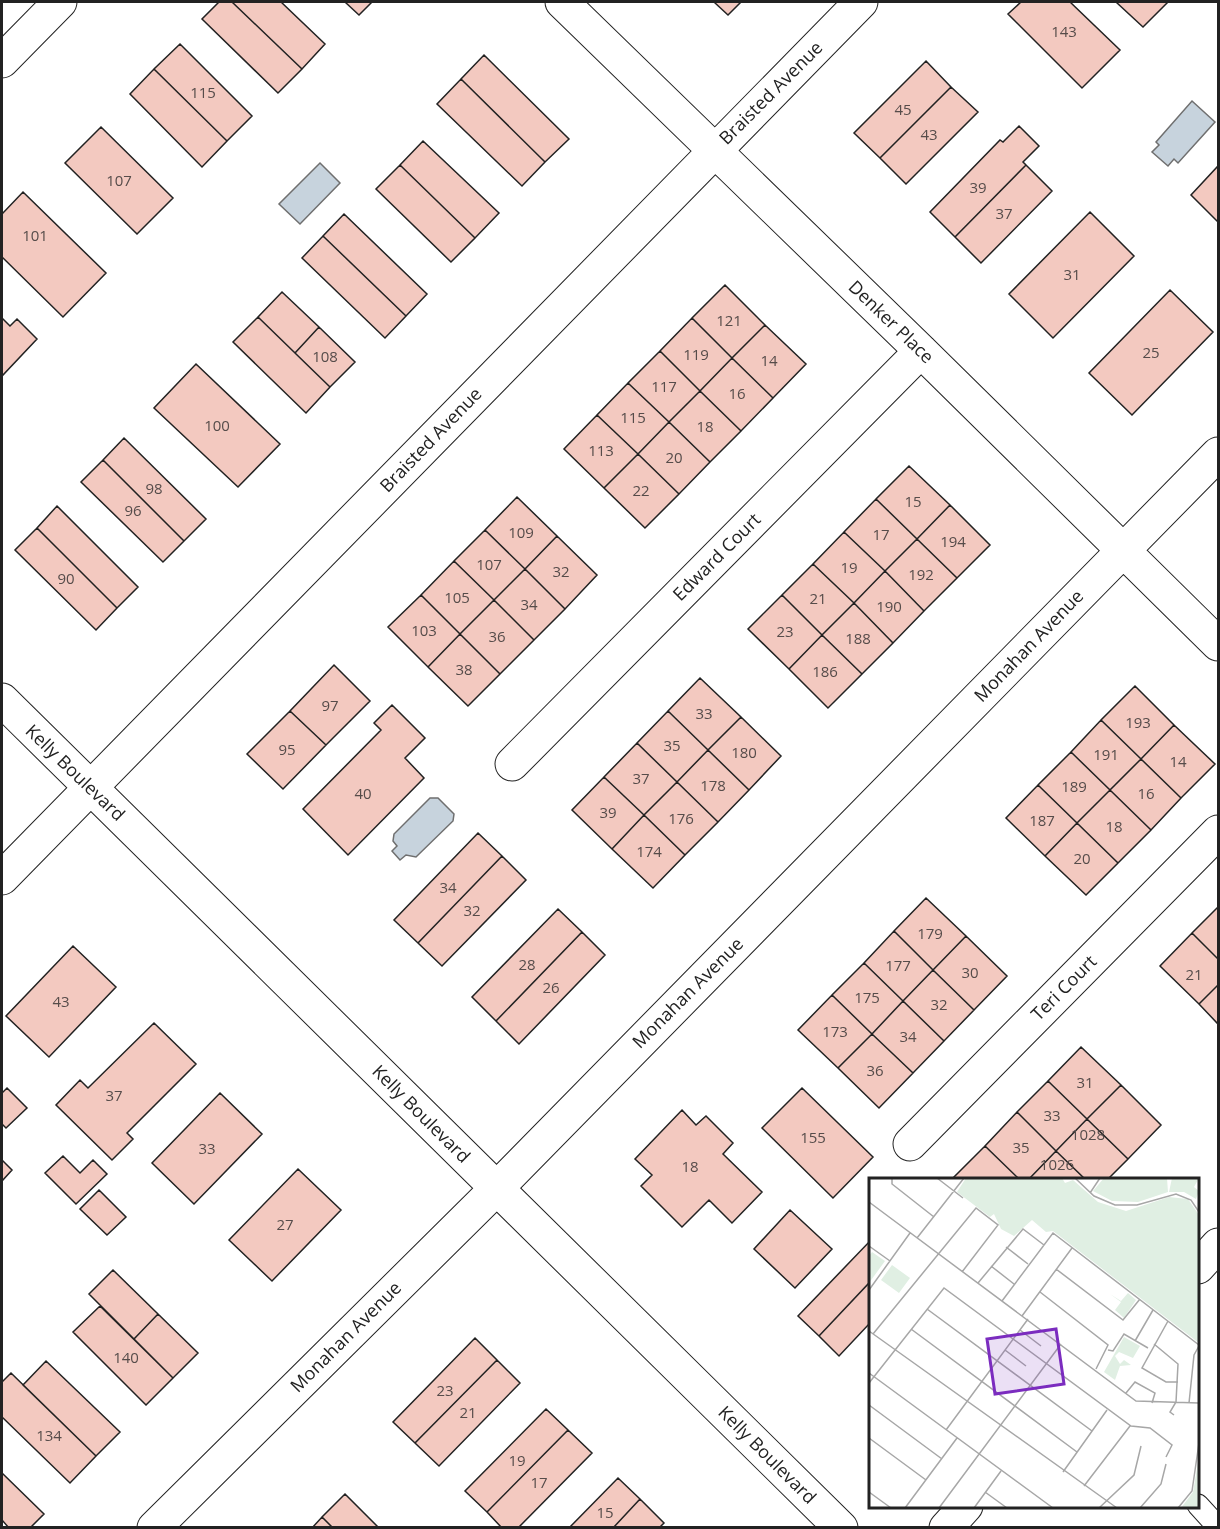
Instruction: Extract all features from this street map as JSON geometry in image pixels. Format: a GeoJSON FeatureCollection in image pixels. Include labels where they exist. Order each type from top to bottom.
{"type":"FeatureCollection","features":[{"type":"Feature","properties":{"kind":"street"},"geometry":{"type":"LineString","coordinates":[[2,62],[60,2]]}},
{"type":"Feature","properties":{"kind":"street","name":"Denker Place"},"geometry":{"type":"LineString","coordinates":[[562,2],[1218,644]]}},
{"type":"Feature","properties":{"kind":"street","name":"Braisted Avenue"},"geometry":{"type":"LineString","coordinates":[[2,878],[861,2]]}},
{"type":"Feature","properties":{"kind":"street","name":"Edward Court"},"geometry":{"type":"LineString","coordinates":[[512,764],[921,351]]}},
{"type":"Feature","properties":{"kind":"street","name":"Monahan Avenue"},"geometry":{"type":"LineString","coordinates":[[154,1527],[496,1188],[1218,454]]}},
{"type":"Feature","properties":{"kind":"street","name":"Kelly Boulevard"},"geometry":{"type":"LineString","coordinates":[[2,700],[841,1527]]}},
{"type":"Feature","properties":{"kind":"street","name":"Teri Court"},"geometry":{"type":"LineString","coordinates":[[910,1144],[1218,832]]}},
{"type":"Feature","properties":{"kind":"street"},"geometry":{"type":"LineString","coordinates":[[1199,1265],[1218,1245]]}},
{"type":"Feature","properties":{"kind":"street"},"geometry":{"type":"LineString","coordinates":[[946,1527],[964,1508]]}},
{"type":"Feature","properties":{"kind":"lane"},"geometry":{"type":"LineString","coordinates":[[1199,1508],[1218,1527]]}},
{"type":"Feature","properties":{"kind":"shaded area"},"geometry":{"type":"Polygon","coordinates":[[[1192,101],[1215,122],[1178,163],[1174,159],[1168,166],[1152,152],[1159,145],[1156,142],[1192,101]]]}},
{"type":"Feature","properties":{"kind":"shaded area"},"geometry":{"type":"Polygon","coordinates":[[[320,163],[340,183],[300,224],[279,204],[320,163]]]}},
{"type":"Feature","properties":{"kind":"shaded area"},"geometry":{"type":"Polygon","coordinates":[[[430,798],[438,798],[454,814],[453,821],[416,857],[406,855],[400,860],[392,851],[397,846],[393,841],[394,834],[430,798]]]}},
{"type":"Feature","properties":{"kind":"building"},"geometry":{"type":"Polygon","coordinates":[[[219,2],[232,2],[302,69],[278,93],[202,19],[219,2]]]}},
{"type":"Feature","properties":{"kind":"building"},"geometry":{"type":"Polygon","coordinates":[[[232,2],[281,2],[325,44],[302,69],[232,2]]]}},
{"type":"Feature","properties":{"kind":"building"},"geometry":{"type":"Polygon","coordinates":[[[345,2],[372,2],[359,15],[345,2]]]}},
{"type":"Feature","properties":{"kind":"building"},"geometry":{"type":"Polygon","coordinates":[[[714,2],[741,2],[728,15],[714,2]]]}},
{"type":"Feature","properties":{"kind":"building"},"geometry":{"type":"Polygon","coordinates":[[[1021,2],[1070,2],[1120,50],[1082,88],[1008,14],[1021,2]]]}},
{"type":"Feature","properties":{"kind":"building"},"geometry":{"type":"Polygon","coordinates":[[[1116,2],[1168,2],[1143,27],[1116,2]]]}},
{"type":"Feature","properties":{"kind":"building"},"geometry":{"type":"Polygon","coordinates":[[[180,44],[252,116],[227,141],[154,69],[180,44]]]}},
{"type":"Feature","properties":{"kind":"building"},"geometry":{"type":"Polygon","coordinates":[[[484,55],[569,139],[545,162],[461,79],[484,55]]]}},
{"type":"Feature","properties":{"kind":"building"},"geometry":{"type":"Polygon","coordinates":[[[926,61],[951,87],[880,158],[854,133],[926,61]]]}},
{"type":"Feature","properties":{"kind":"building"},"geometry":{"type":"Polygon","coordinates":[[[154,69],[227,141],[202,167],[130,94],[154,69]]]}},
{"type":"Feature","properties":{"kind":"building"},"geometry":{"type":"Polygon","coordinates":[[[461,79],[545,162],[522,186],[437,104],[461,79]]]}},
{"type":"Feature","properties":{"kind":"building"},"geometry":{"type":"Polygon","coordinates":[[[951,87],[978,112],[906,184],[880,158],[951,87]]]}},
{"type":"Feature","properties":{"kind":"building"},"geometry":{"type":"Polygon","coordinates":[[[1019,126],[1039,146],[1023,162],[1026,165],[955,237],[930,212],[1000,140],[1003,142],[1019,126]]]}},
{"type":"Feature","properties":{"kind":"building"},"geometry":{"type":"Polygon","coordinates":[[[101,127],[173,198],[137,234],[65,163],[101,127]]]}},
{"type":"Feature","properties":{"kind":"building"},"geometry":{"type":"Polygon","coordinates":[[[423,141],[499,213],[475,238],[400,165],[423,141]]]}},
{"type":"Feature","properties":{"kind":"building"},"geometry":{"type":"Polygon","coordinates":[[[400,165],[475,238],[451,262],[376,189],[400,165]]]}},
{"type":"Feature","properties":{"kind":"building"},"geometry":{"type":"Polygon","coordinates":[[[1026,165],[1052,191],[981,263],[955,237],[1026,165]]]}},
{"type":"Feature","properties":{"kind":"building"},"geometry":{"type":"Polygon","coordinates":[[[1218,166],[1218,222],[1191,195],[1218,166]]]}},
{"type":"Feature","properties":{"kind":"building"},"geometry":{"type":"Polygon","coordinates":[[[23,192],[106,273],[63,317],[2,257],[2,214],[23,192]]]}},
{"type":"Feature","properties":{"kind":"building"},"geometry":{"type":"Polygon","coordinates":[[[1090,212],[1134,256],[1053,338],[1009,294],[1090,212]]]}},
{"type":"Feature","properties":{"kind":"building"},"geometry":{"type":"Polygon","coordinates":[[[344,214],[427,294],[406,316],[323,236],[344,214]]]}},
{"type":"Feature","properties":{"kind":"building"},"geometry":{"type":"Polygon","coordinates":[[[323,236],[406,316],[385,338],[302,258],[323,236]]]}},
{"type":"Feature","properties":{"kind":"building"},"geometry":{"type":"Polygon","coordinates":[[[725,285],[765,325],[732,358],[692,318],[725,285]]]}},
{"type":"Feature","properties":{"kind":"building"},"geometry":{"type":"Polygon","coordinates":[[[1170,290],[1213,332],[1132,415],[1089,373],[1170,290]]]}},
{"type":"Feature","properties":{"kind":"building"},"geometry":{"type":"Polygon","coordinates":[[[282,292],[319,327],[295,353],[258,317],[282,292]]]}},
{"type":"Feature","properties":{"kind":"building"},"geometry":{"type":"Polygon","coordinates":[[[258,317],[330,387],[306,413],[233,342],[258,317]]]}},
{"type":"Feature","properties":{"kind":"building"},"geometry":{"type":"Polygon","coordinates":[[[2,318],[10,326],[17,319],[37,339],[2,376],[2,318]]]}},
{"type":"Feature","properties":{"kind":"building"},"geometry":{"type":"Polygon","coordinates":[[[692,318],[732,358],[700,391],[660,351],[692,318]]]}},
{"type":"Feature","properties":{"kind":"building"},"geometry":{"type":"Polygon","coordinates":[[[765,325],[806,364],[773,398],[732,358],[765,325]]]}},
{"type":"Feature","properties":{"kind":"building"},"geometry":{"type":"Polygon","coordinates":[[[319,327],[355,362],[330,387],[295,353],[319,327]]]}},
{"type":"Feature","properties":{"kind":"building"},"geometry":{"type":"Polygon","coordinates":[[[660,351],[700,391],[669,422],[628,383],[660,351]]]}},
{"type":"Feature","properties":{"kind":"building"},"geometry":{"type":"Polygon","coordinates":[[[732,358],[773,398],[741,431],[700,391],[732,358]]]}},
{"type":"Feature","properties":{"kind":"building"},"geometry":{"type":"Polygon","coordinates":[[[196,364],[280,444],[238,487],[154,408],[196,364]]]}},
{"type":"Feature","properties":{"kind":"building"},"geometry":{"type":"Polygon","coordinates":[[[628,383],[669,422],[638,454],[597,415],[628,383]]]}},
{"type":"Feature","properties":{"kind":"building"},"geometry":{"type":"Polygon","coordinates":[[[700,391],[741,431],[710,462],[669,422],[700,391]]]}},
{"type":"Feature","properties":{"kind":"building"},"geometry":{"type":"Polygon","coordinates":[[[597,415],[638,454],[604,488],[564,449],[597,415]]]}},
{"type":"Feature","properties":{"kind":"building"},"geometry":{"type":"Polygon","coordinates":[[[669,422],[710,462],[679,494],[638,454],[669,422]]]}},
{"type":"Feature","properties":{"kind":"building"},"geometry":{"type":"Polygon","coordinates":[[[124,438],[206,519],[184,541],[103,460],[124,438]]]}},
{"type":"Feature","properties":{"kind":"building"},"geometry":{"type":"Polygon","coordinates":[[[638,454],[679,494],[645,528],[604,488],[638,454]]]}},
{"type":"Feature","properties":{"kind":"building"},"geometry":{"type":"Polygon","coordinates":[[[103,460],[184,541],[163,562],[81,482],[103,460]]]}},
{"type":"Feature","properties":{"kind":"building"},"geometry":{"type":"Polygon","coordinates":[[[909,466],[950,505],[917,539],[876,499],[909,466]]]}},
{"type":"Feature","properties":{"kind":"building"},"geometry":{"type":"Polygon","coordinates":[[[517,497],[557,536],[525,569],[485,530],[517,497]]]}},
{"type":"Feature","properties":{"kind":"building"},"geometry":{"type":"Polygon","coordinates":[[[876,499],[917,539],[885,571],[844,532],[876,499]]]}},
{"type":"Feature","properties":{"kind":"building"},"geometry":{"type":"Polygon","coordinates":[[[950,505],[990,545],[957,578],[917,539],[950,505]]]}},
{"type":"Feature","properties":{"kind":"building"},"geometry":{"type":"Polygon","coordinates":[[[57,506],[138,587],[117,608],[37,528],[57,506]]]}},
{"type":"Feature","properties":{"kind":"building"},"geometry":{"type":"Polygon","coordinates":[[[37,528],[117,608],[96,630],[15,550],[37,528]]]}},
{"type":"Feature","properties":{"kind":"building"},"geometry":{"type":"Polygon","coordinates":[[[485,530],[525,569],[494,600],[454,561],[485,530]]]}},
{"type":"Feature","properties":{"kind":"building"},"geometry":{"type":"Polygon","coordinates":[[[844,532],[885,571],[854,603],[813,564],[844,532]]]}},
{"type":"Feature","properties":{"kind":"building"},"geometry":{"type":"Polygon","coordinates":[[[557,536],[597,575],[565,609],[525,569],[557,536]]]}},
{"type":"Feature","properties":{"kind":"building"},"geometry":{"type":"Polygon","coordinates":[[[917,539],[957,578],[924,611],[885,571],[917,539]]]}},
{"type":"Feature","properties":{"kind":"building"},"geometry":{"type":"Polygon","coordinates":[[[454,561],[494,600],[460,634],[421,595],[454,561]]]}},
{"type":"Feature","properties":{"kind":"building"},"geometry":{"type":"Polygon","coordinates":[[[813,564],[854,603],[822,635],[782,595],[813,564]]]}},
{"type":"Feature","properties":{"kind":"building"},"geometry":{"type":"Polygon","coordinates":[[[525,569],[565,609],[534,640],[494,600],[525,569]]]}},
{"type":"Feature","properties":{"kind":"building"},"geometry":{"type":"Polygon","coordinates":[[[885,571],[924,611],[893,643],[854,603],[885,571]]]}},
{"type":"Feature","properties":{"kind":"building"},"geometry":{"type":"Polygon","coordinates":[[[421,595],[460,634],[428,667],[388,627],[421,595]]]}},
{"type":"Feature","properties":{"kind":"building"},"geometry":{"type":"Polygon","coordinates":[[[782,595],[822,635],[789,669],[748,629],[782,595]]]}},
{"type":"Feature","properties":{"kind":"building"},"geometry":{"type":"Polygon","coordinates":[[[494,600],[534,640],[500,674],[460,634],[494,600]]]}},
{"type":"Feature","properties":{"kind":"building"},"geometry":{"type":"Polygon","coordinates":[[[854,603],[893,643],[862,674],[822,635],[854,603]]]}},
{"type":"Feature","properties":{"kind":"building"},"geometry":{"type":"Polygon","coordinates":[[[460,634],[500,674],[468,706],[428,667],[460,634]]]}},
{"type":"Feature","properties":{"kind":"building"},"geometry":{"type":"Polygon","coordinates":[[[822,635],[862,674],[828,708],[789,669],[822,635]]]}},
{"type":"Feature","properties":{"kind":"building"},"geometry":{"type":"Polygon","coordinates":[[[334,665],[370,701],[326,745],[290,711],[334,665]]]}},
{"type":"Feature","properties":{"kind":"building"},"geometry":{"type":"Polygon","coordinates":[[[700,678],[741,717],[708,750],[668,711],[700,678]]]}},
{"type":"Feature","properties":{"kind":"building"},"geometry":{"type":"Polygon","coordinates":[[[1135,686],[1174,725],[1141,759],[1101,720],[1135,686]]]}},
{"type":"Feature","properties":{"kind":"building"},"geometry":{"type":"Polygon","coordinates":[[[392,705],[425,738],[405,758],[424,778],[348,855],[303,809],[381,730],[374,723],[392,705]]]}},
{"type":"Feature","properties":{"kind":"building"},"geometry":{"type":"Polygon","coordinates":[[[290,711],[326,745],[283,789],[247,754],[290,711]]]}},
{"type":"Feature","properties":{"kind":"building"},"geometry":{"type":"Polygon","coordinates":[[[668,711],[708,750],[677,782],[637,743],[668,711]]]}},
{"type":"Feature","properties":{"kind":"building"},"geometry":{"type":"Polygon","coordinates":[[[741,717],[781,756],[749,790],[708,750],[741,717]]]}},
{"type":"Feature","properties":{"kind":"building"},"geometry":{"type":"Polygon","coordinates":[[[1101,720],[1141,759],[1110,790],[1071,752],[1101,720]]]}},
{"type":"Feature","properties":{"kind":"building"},"geometry":{"type":"Polygon","coordinates":[[[1174,725],[1215,764],[1181,798],[1141,759],[1174,725]]]}},
{"type":"Feature","properties":{"kind":"building"},"geometry":{"type":"Polygon","coordinates":[[[637,743],[677,782],[644,815],[604,777],[637,743]]]}},
{"type":"Feature","properties":{"kind":"building"},"geometry":{"type":"Polygon","coordinates":[[[708,750],[749,790],[718,822],[677,782],[708,750]]]}},
{"type":"Feature","properties":{"kind":"building"},"geometry":{"type":"Polygon","coordinates":[[[1071,752],[1110,790],[1077,823],[1038,785],[1071,752]]]}},
{"type":"Feature","properties":{"kind":"building"},"geometry":{"type":"Polygon","coordinates":[[[1141,759],[1181,798],[1151,830],[1110,790],[1141,759]]]}},
{"type":"Feature","properties":{"kind":"building"},"geometry":{"type":"Polygon","coordinates":[[[604,777],[644,815],[612,849],[572,810],[604,777]]]}},
{"type":"Feature","properties":{"kind":"building"},"geometry":{"type":"Polygon","coordinates":[[[677,782],[718,822],[685,855],[644,815],[677,782]]]}},
{"type":"Feature","properties":{"kind":"building"},"geometry":{"type":"Polygon","coordinates":[[[1038,785],[1077,823],[1045,856],[1006,818],[1038,785]]]}},
{"type":"Feature","properties":{"kind":"building"},"geometry":{"type":"Polygon","coordinates":[[[1110,790],[1151,830],[1118,863],[1077,823],[1110,790]]]}},
{"type":"Feature","properties":{"kind":"building"},"geometry":{"type":"Polygon","coordinates":[[[644,815],[685,855],[653,888],[612,849],[644,815]]]}},
{"type":"Feature","properties":{"kind":"building"},"geometry":{"type":"Polygon","coordinates":[[[1077,823],[1118,863],[1086,895],[1045,856],[1077,823]]]}},
{"type":"Feature","properties":{"kind":"building"},"geometry":{"type":"Polygon","coordinates":[[[478,833],[502,856],[418,943],[394,920],[478,833]]]}},
{"type":"Feature","properties":{"kind":"building"},"geometry":{"type":"Polygon","coordinates":[[[502,856],[526,880],[442,966],[418,943],[502,856]]]}},
{"type":"Feature","properties":{"kind":"building"},"geometry":{"type":"Polygon","coordinates":[[[926,898],[966,936],[933,970],[894,931],[926,898]]]}},
{"type":"Feature","properties":{"kind":"building"},"geometry":{"type":"Polygon","coordinates":[[[1218,907],[1218,959],[1192,933],[1218,907]]]}},
{"type":"Feature","properties":{"kind":"building"},"geometry":{"type":"Polygon","coordinates":[[[558,909],[582,932],[496,1021],[472,997],[558,909]]]}},
{"type":"Feature","properties":{"kind":"building"},"geometry":{"type":"Polygon","coordinates":[[[894,931],[933,970],[903,1001],[864,963],[894,931]]]}},
{"type":"Feature","properties":{"kind":"building"},"geometry":{"type":"Polygon","coordinates":[[[582,932],[605,955],[519,1044],[496,1021],[582,932]]]}},
{"type":"Feature","properties":{"kind":"building"},"geometry":{"type":"Polygon","coordinates":[[[1192,933],[1218,959],[1218,985],[1199,1004],[1160,966],[1192,933]]]}},
{"type":"Feature","properties":{"kind":"building"},"geometry":{"type":"Polygon","coordinates":[[[966,936],[1007,976],[974,1010],[933,970],[966,936]]]}},
{"type":"Feature","properties":{"kind":"building"},"geometry":{"type":"Polygon","coordinates":[[[73,946],[116,987],[49,1057],[6,1016],[73,946]]]}},
{"type":"Feature","properties":{"kind":"building"},"geometry":{"type":"Polygon","coordinates":[[[864,963],[903,1001],[872,1034],[832,995],[864,963]]]}},
{"type":"Feature","properties":{"kind":"building"},"geometry":{"type":"Polygon","coordinates":[[[933,970],[974,1010],[944,1041],[903,1001],[933,970]]]}},
{"type":"Feature","properties":{"kind":"building"},"geometry":{"type":"Polygon","coordinates":[[[1218,985],[1218,1024],[1199,1004],[1218,985]]]}},
{"type":"Feature","properties":{"kind":"building"},"geometry":{"type":"Polygon","coordinates":[[[832,995],[872,1034],[838,1068],[798,1030],[832,995]]]}},
{"type":"Feature","properties":{"kind":"building"},"geometry":{"type":"Polygon","coordinates":[[[903,1001],[944,1041],[913,1073],[872,1034],[903,1001]]]}},
{"type":"Feature","properties":{"kind":"building"},"geometry":{"type":"Polygon","coordinates":[[[154,1023],[196,1064],[127,1133],[133,1139],[112,1160],[56,1105],[80,1080],[88,1088],[154,1023]]]}},
{"type":"Feature","properties":{"kind":"building"},"geometry":{"type":"Polygon","coordinates":[[[872,1034],[913,1073],[879,1108],[838,1068],[872,1034]]]}},
{"type":"Feature","properties":{"kind":"building"},"geometry":{"type":"Polygon","coordinates":[[[1081,1047],[1121,1085],[1087,1119],[1048,1081],[1081,1047]]]}},
{"type":"Feature","properties":{"kind":"building"},"geometry":{"type":"Polygon","coordinates":[[[1048,1081],[1087,1119],[1056,1151],[1017,1112],[1048,1081]]]}},
{"type":"Feature","properties":{"kind":"building"},"geometry":{"type":"Polygon","coordinates":[[[1121,1085],[1161,1125],[1128,1159],[1087,1119],[1121,1085]]]}},
{"type":"Feature","properties":{"kind":"building"},"geometry":{"type":"Polygon","coordinates":[[[7,1088],[27,1108],[6,1128],[2,1124],[2,1093],[7,1088]]]}},
{"type":"Feature","properties":{"kind":"building"},"geometry":{"type":"Polygon","coordinates":[[[802,1088],[873,1157],[833,1198],[762,1128],[802,1088]]]}},
{"type":"Feature","properties":{"kind":"building"},"geometry":{"type":"Polygon","coordinates":[[[220,1093],[262,1134],[194,1204],[152,1163],[220,1093]]]}},
{"type":"Feature","properties":{"kind":"building"},"geometry":{"type":"Polygon","coordinates":[[[682,1110],[696,1125],[706,1116],[733,1143],[723,1154],[762,1192],[732,1223],[709,1200],[682,1227],[641,1186],[652,1175],[635,1159],[682,1110]]]}},
{"type":"Feature","properties":{"kind":"building"},"geometry":{"type":"Polygon","coordinates":[[[1017,1112],[1056,1151],[1030,1178],[1018,1178],[985,1146],[1017,1112]]]}},
{"type":"Feature","properties":{"kind":"building"},"geometry":{"type":"Polygon","coordinates":[[[1087,1119],[1128,1159],[1109,1178],[1084,1178],[1056,1151],[1087,1119]]]}},
{"type":"Feature","properties":{"kind":"building"},"geometry":{"type":"Polygon","coordinates":[[[985,1146],[1018,1178],[953,1178],[985,1146]]]}},
{"type":"Feature","properties":{"kind":"building"},"geometry":{"type":"Polygon","coordinates":[[[1056,1151],[1084,1178],[1030,1178],[1056,1151]]]}},
{"type":"Feature","properties":{"kind":"building"},"geometry":{"type":"Polygon","coordinates":[[[63,1156],[80,1173],[93,1160],[107,1174],[76,1204],[45,1173],[63,1156]]]}},
{"type":"Feature","properties":{"kind":"building"},"geometry":{"type":"Polygon","coordinates":[[[2,1160],[12,1170],[2,1181],[2,1160]]]}},
{"type":"Feature","properties":{"kind":"building"},"geometry":{"type":"Polygon","coordinates":[[[298,1169],[341,1210],[272,1281],[229,1240],[298,1169]]]}},
{"type":"Feature","properties":{"kind":"building"},"geometry":{"type":"Polygon","coordinates":[[[99,1190],[126,1217],[107,1235],[80,1209],[99,1190]]]}},
{"type":"Feature","properties":{"kind":"building"},"geometry":{"type":"Polygon","coordinates":[[[790,1210],[832,1249],[795,1288],[754,1249],[790,1210]]]}},
{"type":"Feature","properties":{"kind":"building"},"geometry":{"type":"Polygon","coordinates":[[[869,1242],[869,1283],[819,1336],[798,1316],[869,1242]]]}},
{"type":"Feature","properties":{"kind":"building"},"geometry":{"type":"Polygon","coordinates":[[[113,1270],[158,1314],[134,1339],[89,1294],[113,1270]]]}},
{"type":"Feature","properties":{"kind":"building"},"geometry":{"type":"Polygon","coordinates":[[[869,1283],[869,1324],[839,1356],[819,1336],[869,1283]]]}},
{"type":"Feature","properties":{"kind":"building"},"geometry":{"type":"Polygon","coordinates":[[[100,1306],[173,1378],[146,1405],[73,1332],[100,1306]]]}},
{"type":"Feature","properties":{"kind":"building"},"geometry":{"type":"Polygon","coordinates":[[[158,1314],[198,1353],[173,1378],[134,1339],[158,1314]]]}},
{"type":"Feature","properties":{"kind":"building"},"geometry":{"type":"Polygon","coordinates":[[[475,1338],[497,1360],[415,1443],[393,1422],[475,1338]]]}},
{"type":"Feature","properties":{"kind":"building"},"geometry":{"type":"Polygon","coordinates":[[[497,1360],[520,1383],[439,1466],[415,1443],[497,1360]]]}},
{"type":"Feature","properties":{"kind":"building"},"geometry":{"type":"Polygon","coordinates":[[[46,1361],[120,1432],[96,1456],[23,1385],[46,1361]]]}},
{"type":"Feature","properties":{"kind":"building"},"geometry":{"type":"Polygon","coordinates":[[[11,1373],[96,1456],[70,1483],[2,1417],[2,1382],[11,1373]]]}},
{"type":"Feature","properties":{"kind":"building"},"geometry":{"type":"Polygon","coordinates":[[[546,1409],[568,1430],[487,1512],[465,1491],[546,1409]]]}},
{"type":"Feature","properties":{"kind":"building"},"geometry":{"type":"Polygon","coordinates":[[[568,1430],[592,1453],[518,1528],[502,1528],[487,1512],[568,1430]]]}},
{"type":"Feature","properties":{"kind":"building"},"geometry":{"type":"Polygon","coordinates":[[[2,1473],[44,1514],[30,1528],[9,1528],[2,1520],[2,1473]]]}},
{"type":"Feature","properties":{"kind":"building"},"geometry":{"type":"Polygon","coordinates":[[[618,1478],[640,1499],[613,1528],[569,1528],[618,1478]]]}},
{"type":"Feature","properties":{"kind":"building"},"geometry":{"type":"Polygon","coordinates":[[[345,1494],[379,1528],[333,1528],[322,1517],[345,1494]]]}},
{"type":"Feature","properties":{"kind":"building"},"geometry":{"type":"Polygon","coordinates":[[[640,1499],[664,1523],[659,1528],[613,1528],[640,1499]]]}},
{"type":"Feature","properties":{"kind":"building"},"geometry":{"type":"Polygon","coordinates":[[[322,1517],[333,1528],[312,1528],[322,1517]]]}}]}
